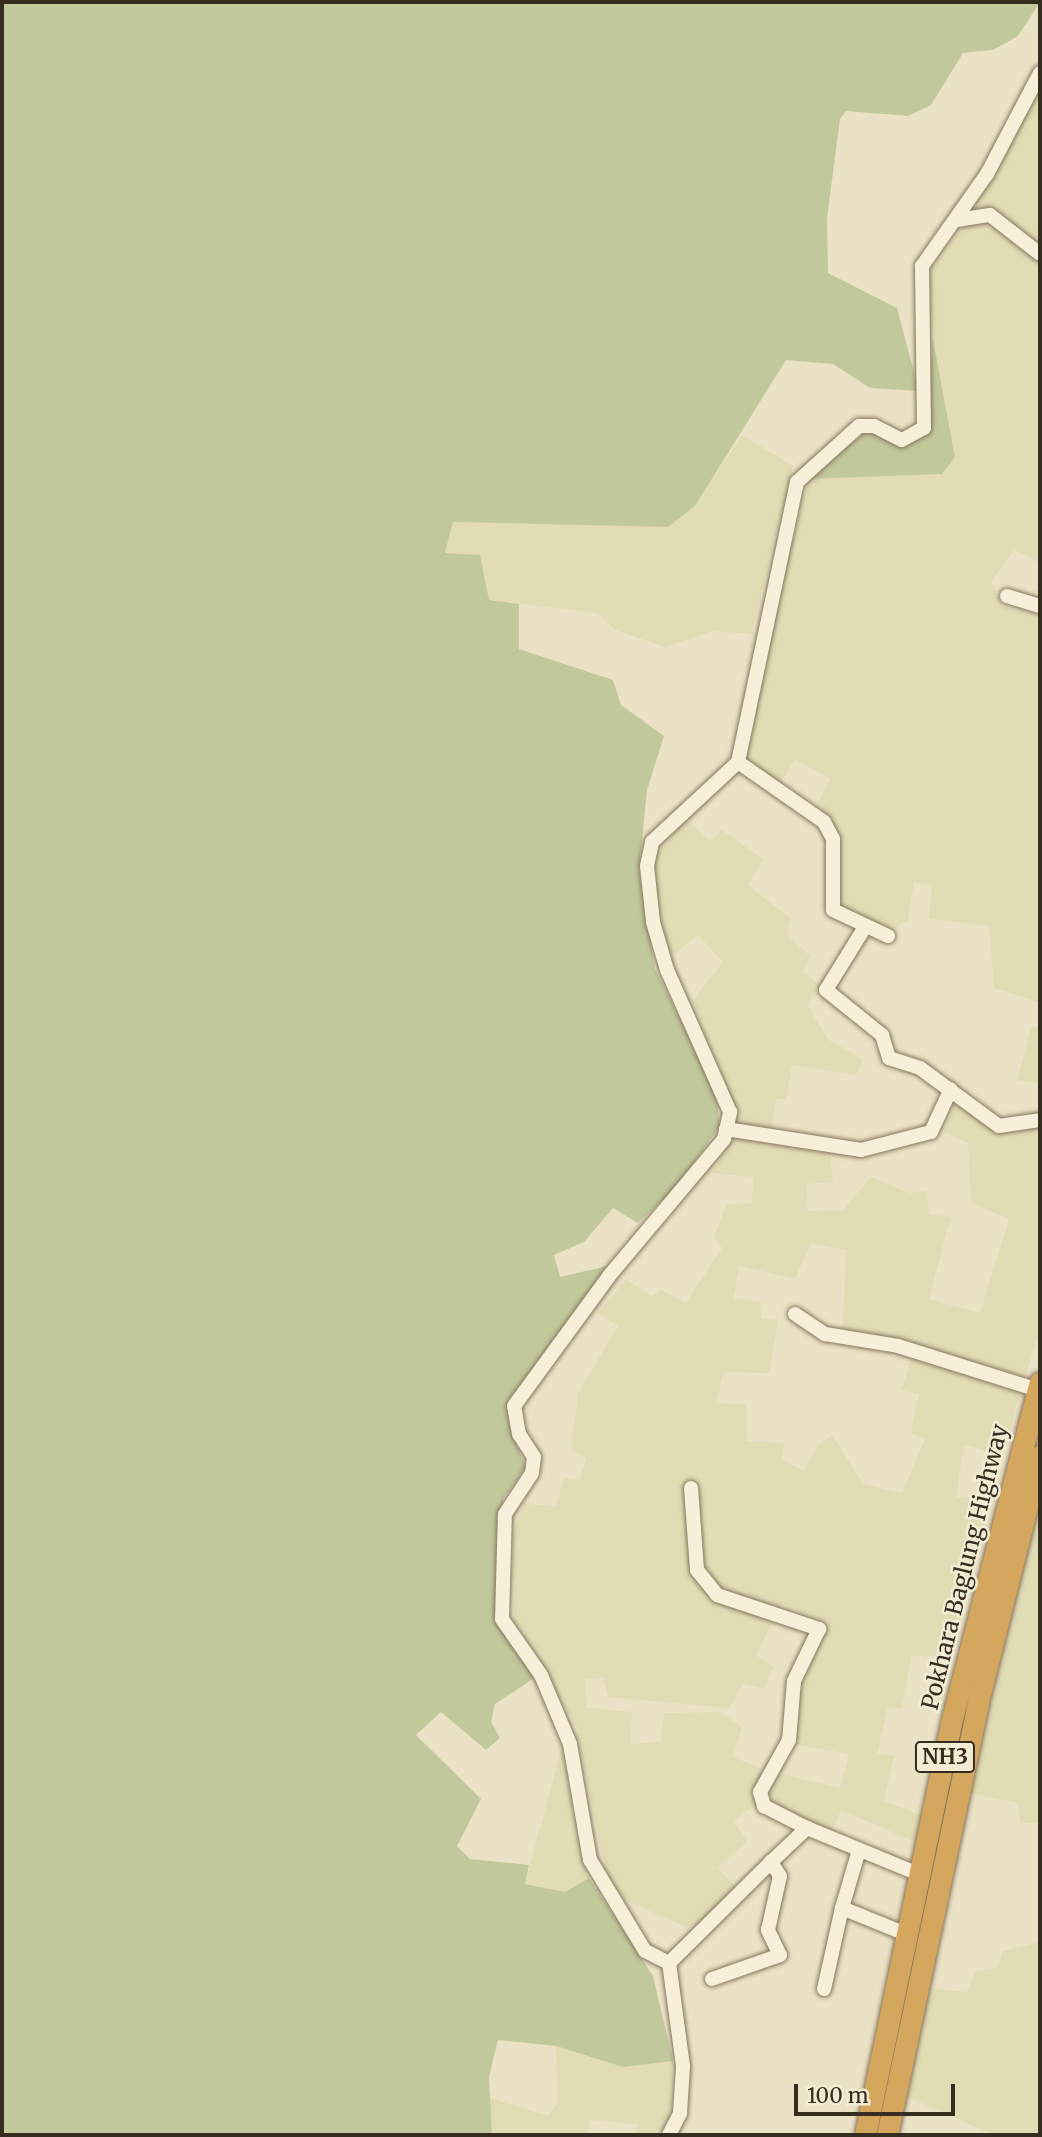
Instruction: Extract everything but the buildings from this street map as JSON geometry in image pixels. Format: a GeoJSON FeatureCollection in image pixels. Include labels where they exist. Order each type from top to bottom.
{"type":"FeatureCollection","features":[{"type":"Feature","properties":{"kind":"highway","name":"Pokhara Baglung Highway"},"geometry":{"type":"LineString","coordinates":[[865,2135],[951,1723],[1039,1386]]}},
{"type":"Feature","properties":{"kind":"highway","name":"Pokhara Baglung Highway"},"geometry":{"type":"LineString","coordinates":[[887,2135],[978,1702],[1040,1456]]}},
{"type":"Feature","properties":{"kind":"street"},"geometry":{"type":"LineString","coordinates":[[668,1963],[645,1951],[590,1860],[570,1744],[541,1675],[502,1619],[503,1532],[513,1493],[532,1473],[534,1457],[514,1421],[520,1395],[609,1276],[707,1163],[726,1129],[730,1112],[719,1079],[667,970],[647,866],[652,842],[738,762],[797,482],[859,426],[874,426],[902,440],[924,428],[918,290],[922,266],[957,220],[1040,73]]}},
{"type":"Feature","properties":{"kind":"street"},"geometry":{"type":"LineString","coordinates":[[957,220],[990,215],[1040,254]]}},
{"type":"Feature","properties":{"kind":"street"},"geometry":{"type":"LineString","coordinates":[[1007,596],[1040,606]]}},
{"type":"Feature","properties":{"kind":"street"},"geometry":{"type":"LineString","coordinates":[[738,762],[824,822],[833,839],[833,910],[888,936]]}},
{"type":"Feature","properties":{"kind":"street"},"geometry":{"type":"LineString","coordinates":[[865,927],[826,990],[882,1035],[889,1058],[951,1089],[999,1126],[1040,1120]]}},
{"type":"Feature","properties":{"kind":"street"},"geometry":{"type":"LineString","coordinates":[[726,1129],[862,1150],[931,1132],[951,1089]]}},
{"type":"Feature","properties":{"kind":"street"},"geometry":{"type":"LineString","coordinates":[[795,1314],[825,1334],[898,1346],[1039,1386]]}},
{"type":"Feature","properties":{"kind":"street"},"geometry":{"type":"LineString","coordinates":[[691,1488],[697,1570],[717,1595],[819,1629],[794,1681],[789,1740],[760,1792],[764,1806],[807,1828],[921,1875]]}},
{"type":"Feature","properties":{"kind":"street"},"geometry":{"type":"LineString","coordinates":[[668,1963],[807,1828]]}},
{"type":"Feature","properties":{"kind":"street"},"geometry":{"type":"LineString","coordinates":[[824,1989],[842,1908],[859,1850]]}},
{"type":"Feature","properties":{"kind":"street"},"geometry":{"type":"LineString","coordinates":[[712,1979],[780,1955],[768,1930],[780,1876],[771,1862]]}},
{"type":"Feature","properties":{"kind":"street"},"geometry":{"type":"LineString","coordinates":[[842,1908],[908,1935]]}},
{"type":"Feature","properties":{"kind":"street"},"geometry":{"type":"LineString","coordinates":[[668,1963],[684,2066],[680,2113],[672,2134]]}},
{"type":"Feature","properties":{"kind":"shaded area"},"geometry":{"type":"Polygon","coordinates":[[[1040,81],[1040,249],[988,211],[966,215],[1040,81]]]}},
{"type":"Feature","properties":{"kind":"shaded area"},"geometry":{"type":"Polygon","coordinates":[[[982,221],[1040,261],[1040,563],[1015,550],[991,581],[1002,606],[1040,614],[1040,1003],[994,988],[989,926],[929,919],[932,885],[914,882],[908,920],[886,934],[840,909],[839,844],[832,821],[815,810],[830,778],[795,760],[779,784],[747,764],[769,628],[809,479],[942,474],[955,457],[933,340],[929,272],[963,227],[982,221]]]}},
{"type":"Feature","properties":{"kind":"shaded area"},"geometry":{"type":"Polygon","coordinates":[[[742,435],[793,466],[751,634],[713,631],[665,647],[615,630],[597,613],[489,600],[445,553],[453,522],[668,527],[695,506],[742,435]]]}},
{"type":"Feature","properties":{"kind":"shaded area"},"geometry":{"type":"Polygon","coordinates":[[[686,819],[710,841],[722,830],[763,859],[748,885],[791,919],[786,934],[810,956],[803,972],[820,985],[807,1005],[829,1040],[863,1059],[856,1075],[792,1065],[786,1099],[776,1099],[771,1133],[733,1126],[731,1102],[692,1001],[723,962],[698,935],[668,959],[654,907],[652,861],[686,819]]]}},
{"type":"Feature","properties":{"kind":"shaded area"},"geometry":{"type":"Polygon","coordinates":[[[1031,1027],[1040,1027],[1040,1083],[1017,1081],[1031,1027]]]}},
{"type":"Feature","properties":{"kind":"shaded area"},"geometry":{"type":"Polygon","coordinates":[[[956,1100],[996,1128],[1040,1125],[1040,1331],[1024,1380],[843,1330],[846,1250],[811,1243],[795,1279],[740,1266],[733,1298],[761,1302],[761,1318],[778,1320],[769,1373],[724,1372],[716,1403],[746,1404],[747,1441],[784,1443],[782,1459],[804,1471],[818,1445],[832,1435],[863,1484],[902,1493],[925,1439],[911,1433],[919,1394],[901,1390],[913,1355],[1021,1390],[1003,1455],[964,1445],[956,1497],[992,1499],[952,1657],[911,1656],[902,1709],[888,1707],[877,1753],[894,1756],[884,1801],[921,1815],[915,1842],[841,1810],[832,1832],[777,1812],[768,1792],[776,1773],[840,1788],[849,1754],[794,1744],[803,1668],[827,1624],[782,1604],[756,1655],[773,1667],[764,1689],[743,1684],[729,1708],[608,1697],[603,1678],[585,1679],[587,1708],[632,1712],[631,1744],[661,1742],[664,1713],[720,1712],[742,1727],[733,1757],[763,1769],[757,1803],[734,1821],[747,1841],[717,1868],[738,1888],[713,1917],[686,1927],[627,1901],[607,1877],[576,1727],[514,1619],[513,1532],[525,1504],[556,1506],[564,1478],[580,1480],[586,1458],[571,1450],[578,1394],[618,1326],[598,1313],[626,1279],[651,1296],[661,1290],[686,1303],[722,1248],[714,1237],[726,1205],[752,1203],[753,1177],[712,1173],[734,1136],[830,1152],[833,1182],[806,1184],[808,1211],[843,1210],[871,1177],[909,1193],[927,1191],[929,1214],[951,1217],[929,1299],[980,1313],[1009,1219],[971,1203],[968,1143],[944,1132],[956,1100]]]}},
{"type":"Feature","properties":{"kind":"shaded area"},"geometry":{"type":"Polygon","coordinates":[[[1040,1498],[1040,1823],[1020,1823],[1018,1803],[969,1793],[1040,1498]]]}},
{"type":"Feature","properties":{"kind":"shaded area"},"geometry":{"type":"Polygon","coordinates":[[[562,1746],[575,1832],[589,1878],[565,1892],[525,1884],[562,1746]]]}},
{"type":"Feature","properties":{"kind":"shaded area"},"geometry":{"type":"Polygon","coordinates":[[[1040,1942],[1040,2135],[993,2135],[906,2096],[928,1988],[967,1992],[975,1972],[997,1968],[1003,1951],[1040,1942]]]}},
{"type":"Feature","properties":{"kind":"shaded area"},"geometry":{"type":"Polygon","coordinates":[[[556,2046],[623,2067],[673,2061],[670,2114],[659,2135],[636,2135],[637,2124],[589,2120],[588,2135],[492,2135],[490,2098],[548,2116],[558,2102],[556,2046]]]}},
{"type":"Feature","properties":{"kind":"green space"},"geometry":{"type":"Polygon","coordinates":[[[2,2],[1040,2],[1018,36],[993,50],[963,53],[931,105],[908,116],[846,111],[840,119],[827,218],[828,273],[897,308],[919,391],[870,388],[833,364],[786,360],[695,506],[668,527],[453,522],[445,553],[480,555],[489,600],[519,604],[519,649],[613,680],[621,705],[664,736],[647,790],[639,870],[655,969],[715,1089],[720,1126],[677,1186],[638,1223],[613,1208],[584,1242],[554,1255],[560,1277],[607,1266],[508,1402],[509,1425],[526,1467],[503,1499],[498,1603],[536,1677],[495,1704],[491,1722],[500,1738],[486,1750],[441,1712],[416,1735],[481,1799],[457,1846],[470,1859],[529,1865],[525,1884],[565,1892],[589,1878],[653,1976],[673,2061],[623,2067],[556,2046],[498,2040],[489,2077],[492,2135],[2,2135],[2,2]]]}},
{"type":"Feature","properties":{"kind":"green space"},"geometry":{"type":"Polygon","coordinates":[[[933,340],[955,457],[942,474],[809,479],[863,434],[925,433],[933,340]]]}}]}
